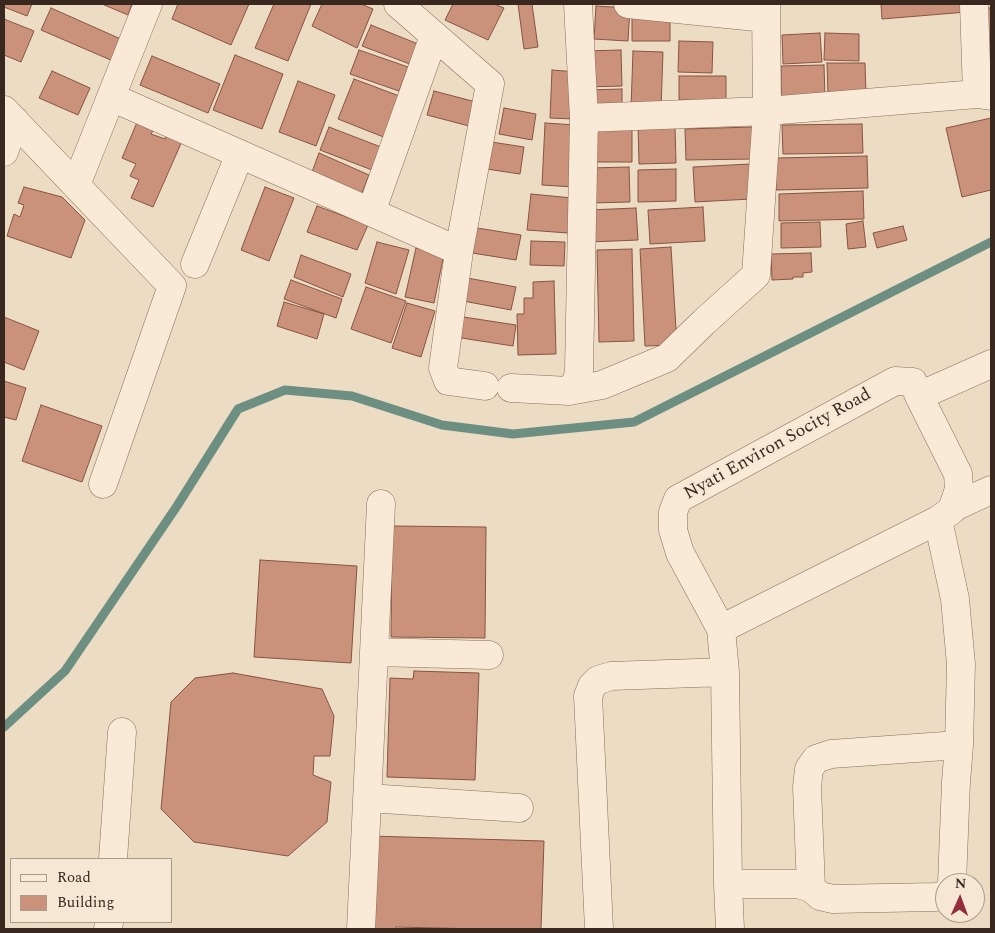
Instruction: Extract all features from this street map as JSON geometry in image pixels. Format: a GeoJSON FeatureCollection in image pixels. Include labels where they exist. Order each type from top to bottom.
{"type":"FeatureCollection","features":[{"type":"Feature","properties":{"kind":"street"},"geometry":{"type":"LineString","coordinates":[[76,185],[148,4]]}},
{"type":"Feature","properties":{"kind":"street"},"geometry":{"type":"LineString","coordinates":[[398,4],[490,84],[458,251],[443,368],[448,380],[498,387],[569,391],[602,385],[667,358],[756,275],[767,111],[766,11],[628,4]]}},
{"type":"Feature","properties":{"kind":"street"},"geometry":{"type":"LineString","coordinates":[[569,391],[577,381],[580,370],[584,118],[578,4]]}},
{"type":"Feature","properties":{"kind":"street"},"geometry":{"type":"LineString","coordinates":[[584,118],[767,111],[984,95],[974,4]]}},
{"type":"Feature","properties":{"kind":"street"},"geometry":{"type":"LineString","coordinates":[[371,212],[434,36]]}},
{"type":"Feature","properties":{"kind":"street"},"geometry":{"type":"LineString","coordinates":[[111,97],[458,251]]}},
{"type":"Feature","properties":{"kind":"street"},"geometry":{"type":"LineString","coordinates":[[9,116],[172,286],[102,484]]}},
{"type":"Feature","properties":{"kind":"street"},"geometry":{"type":"LineString","coordinates":[[4,152],[9,116]]}},
{"type":"Feature","properties":{"kind":"street"},"geometry":{"type":"LineString","coordinates":[[195,264],[240,154]]}},
{"type":"Feature","properties":{"kind":"street"},"geometry":{"type":"LineString","coordinates":[[919,396],[991,364]]}},
{"type":"Feature","properties":{"kind":"street","name":"Nyati Environ Socity Road"},"geometry":{"type":"LineString","coordinates":[[730,929],[725,672],[721,629],[680,553],[673,530],[673,512],[678,499],[895,381],[914,382],[919,396],[958,474],[959,489],[945,514],[961,664],[952,873]]}},
{"type":"Feature","properties":{"kind":"street"},"geometry":{"type":"LineString","coordinates":[[721,629],[991,490]]}},
{"type":"Feature","properties":{"kind":"street"},"geometry":{"type":"LineString","coordinates":[[361,929],[381,504]]}},
{"type":"Feature","properties":{"kind":"street"},"geometry":{"type":"LineString","coordinates":[[374,652],[489,655]]}},
{"type":"Feature","properties":{"kind":"street"},"geometry":{"type":"LineString","coordinates":[[599,929],[588,696],[592,686],[598,680],[611,676],[725,672]]}},
{"type":"Feature","properties":{"kind":"street"},"geometry":{"type":"LineString","coordinates":[[113,858],[122,732]]}},
{"type":"Feature","properties":{"kind":"street"},"geometry":{"type":"LineString","coordinates":[[811,888],[806,787],[809,769],[816,759],[831,754],[959,745]]}},
{"type":"Feature","properties":{"kind":"street"},"geometry":{"type":"LineString","coordinates":[[368,798],[519,808]]}},
{"type":"Feature","properties":{"kind":"street"},"geometry":{"type":"LineString","coordinates":[[728,884],[798,884],[811,888],[820,896],[833,899],[935,896]]}},
{"type":"Feature","properties":{"kind":"building"},"geometry":{"type":"Polygon","coordinates":[[[4,4],[32,4],[27,16],[4,7],[4,4]]]}},
{"type":"Feature","properties":{"kind":"building"},"geometry":{"type":"Polygon","coordinates":[[[102,4],[132,4],[128,15],[102,4]]]}},
{"type":"Feature","properties":{"kind":"building"},"geometry":{"type":"Polygon","coordinates":[[[178,4],[249,4],[231,45],[172,19],[178,4]]]}},
{"type":"Feature","properties":{"kind":"building"},"geometry":{"type":"Polygon","coordinates":[[[274,4],[311,4],[288,61],[255,48],[274,4]]]}},
{"type":"Feature","properties":{"kind":"building"},"geometry":{"type":"Polygon","coordinates":[[[322,4],[361,4],[373,9],[357,48],[312,26],[322,4]]]}},
{"type":"Feature","properties":{"kind":"building"},"geometry":{"type":"Polygon","coordinates":[[[453,4],[494,4],[504,8],[488,40],[445,20],[453,4]]]}},
{"type":"Feature","properties":{"kind":"building"},"geometry":{"type":"Polygon","coordinates":[[[518,4],[532,4],[538,47],[524,49],[518,4]]]}},
{"type":"Feature","properties":{"kind":"building"},"geometry":{"type":"Polygon","coordinates":[[[881,4],[966,4],[967,12],[882,19],[881,4]]]}},
{"type":"Feature","properties":{"kind":"building"},"geometry":{"type":"Polygon","coordinates":[[[596,6],[630,8],[628,41],[594,39],[596,6]]]}},
{"type":"Feature","properties":{"kind":"building"},"geometry":{"type":"Polygon","coordinates":[[[51,8],[123,40],[113,61],[41,30],[51,8]]]}},
{"type":"Feature","properties":{"kind":"building"},"geometry":{"type":"Polygon","coordinates":[[[982,8],[991,8],[991,42],[980,41],[982,8]]]}},
{"type":"Feature","properties":{"kind":"building"},"geometry":{"type":"Polygon","coordinates":[[[632,11],[670,11],[670,41],[632,41],[632,11]]]}},
{"type":"Feature","properties":{"kind":"building"},"geometry":{"type":"Polygon","coordinates":[[[4,19],[34,31],[21,62],[4,55],[4,19]]]}},
{"type":"Feature","properties":{"kind":"building"},"geometry":{"type":"Polygon","coordinates":[[[371,25],[423,46],[415,66],[362,46],[371,25]]]}},
{"type":"Feature","properties":{"kind":"building"},"geometry":{"type":"Polygon","coordinates":[[[820,33],[822,62],[783,64],[782,35],[820,33]]]}},
{"type":"Feature","properties":{"kind":"building"},"geometry":{"type":"Polygon","coordinates":[[[825,33],[859,34],[859,61],[824,60],[825,33]]]}},
{"type":"Feature","properties":{"kind":"building"},"geometry":{"type":"Polygon","coordinates":[[[679,41],[713,42],[712,73],[678,72],[679,41]]]}},
{"type":"Feature","properties":{"kind":"building"},"geometry":{"type":"Polygon","coordinates":[[[359,50],[408,67],[399,91],[350,74],[359,50]]]}},
{"type":"Feature","properties":{"kind":"building"},"geometry":{"type":"Polygon","coordinates":[[[621,50],[622,86],[585,87],[584,51],[621,50]]]}},
{"type":"Feature","properties":{"kind":"building"},"geometry":{"type":"Polygon","coordinates":[[[633,51],[663,52],[661,109],[631,108],[633,51]]]}},
{"type":"Feature","properties":{"kind":"building"},"geometry":{"type":"Polygon","coordinates":[[[235,55],[283,74],[262,129],[213,110],[235,55]]]}},
{"type":"Feature","properties":{"kind":"building"},"geometry":{"type":"Polygon","coordinates":[[[152,56],[220,84],[208,113],[140,85],[152,56]]]}},
{"type":"Feature","properties":{"kind":"building"},"geometry":{"type":"Polygon","coordinates":[[[827,63],[865,63],[866,94],[828,94],[827,63]]]}},
{"type":"Feature","properties":{"kind":"building"},"geometry":{"type":"Polygon","coordinates":[[[824,65],[825,96],[781,96],[781,66],[824,65]]]}},
{"type":"Feature","properties":{"kind":"building"},"geometry":{"type":"Polygon","coordinates":[[[552,70],[577,72],[574,119],[550,118],[552,70]]]}},
{"type":"Feature","properties":{"kind":"building"},"geometry":{"type":"Polygon","coordinates":[[[52,71],[90,88],[78,115],[39,98],[52,71]]]}},
{"type":"Feature","properties":{"kind":"building"},"geometry":{"type":"Polygon","coordinates":[[[679,76],[726,76],[726,101],[679,100],[679,76]]]}},
{"type":"Feature","properties":{"kind":"building"},"geometry":{"type":"Polygon","coordinates":[[[354,79],[402,97],[386,138],[338,119],[354,79]]]}},
{"type":"Feature","properties":{"kind":"building"},"geometry":{"type":"Polygon","coordinates":[[[298,81],[335,95],[316,146],[279,132],[298,81]]]}},
{"type":"Feature","properties":{"kind":"building"},"geometry":{"type":"Polygon","coordinates":[[[622,89],[622,107],[586,109],[586,90],[622,89]]]}},
{"type":"Feature","properties":{"kind":"building"},"geometry":{"type":"Polygon","coordinates":[[[434,91],[476,102],[469,126],[427,115],[434,91]]]}},
{"type":"Feature","properties":{"kind":"building"},"geometry":{"type":"Polygon","coordinates":[[[504,108],[536,114],[532,140],[499,134],[504,108]]]}},
{"type":"Feature","properties":{"kind":"building"},"geometry":{"type":"Polygon","coordinates":[[[991,118],[991,190],[962,197],[946,128],[991,118]]]}},
{"type":"Feature","properties":{"kind":"building"},"geometry":{"type":"Polygon","coordinates":[[[138,120],[155,127],[151,134],[165,139],[168,133],[183,139],[153,207],[131,198],[139,180],[130,176],[136,164],[122,158],[138,120]]]}},
{"type":"Feature","properties":{"kind":"building"},"geometry":{"type":"Polygon","coordinates":[[[545,123],[576,125],[574,187],[542,185],[545,123]]]}},
{"type":"Feature","properties":{"kind":"building"},"geometry":{"type":"Polygon","coordinates":[[[862,124],[863,153],[783,154],[782,125],[862,124]]]}},
{"type":"Feature","properties":{"kind":"building"},"geometry":{"type":"Polygon","coordinates":[[[638,126],[675,126],[676,163],[639,164],[638,126]]]}},
{"type":"Feature","properties":{"kind":"building"},"geometry":{"type":"Polygon","coordinates":[[[329,127],[381,147],[372,170],[320,150],[329,127]]]}},
{"type":"Feature","properties":{"kind":"building"},"geometry":{"type":"Polygon","coordinates":[[[753,127],[753,159],[686,160],[685,129],[753,127]]]}},
{"type":"Feature","properties":{"kind":"building"},"geometry":{"type":"Polygon","coordinates":[[[591,129],[632,129],[632,162],[591,162],[591,129]]]}},
{"type":"Feature","properties":{"kind":"building"},"geometry":{"type":"Polygon","coordinates":[[[485,141],[524,147],[520,174],[480,168],[485,141]]]}},
{"type":"Feature","properties":{"kind":"building"},"geometry":{"type":"Polygon","coordinates":[[[319,153],[369,175],[361,195],[312,172],[319,153]]]}},
{"type":"Feature","properties":{"kind":"building"},"geometry":{"type":"Polygon","coordinates":[[[867,156],[868,188],[776,190],[776,158],[867,156]]]}},
{"type":"Feature","properties":{"kind":"building"},"geometry":{"type":"Polygon","coordinates":[[[750,164],[751,199],[695,202],[693,167],[750,164]]]}},
{"type":"Feature","properties":{"kind":"building"},"geometry":{"type":"Polygon","coordinates":[[[629,167],[630,202],[590,203],[589,168],[629,167]]]}},
{"type":"Feature","properties":{"kind":"building"},"geometry":{"type":"Polygon","coordinates":[[[676,169],[676,201],[638,202],[638,170],[676,169]]]}},
{"type":"Feature","properties":{"kind":"building"},"geometry":{"type":"Polygon","coordinates":[[[24,187],[62,197],[85,220],[71,258],[7,236],[14,214],[20,217],[24,205],[18,203],[24,187]]]}},
{"type":"Feature","properties":{"kind":"building"},"geometry":{"type":"Polygon","coordinates":[[[265,187],[294,198],[269,261],[241,250],[265,187]]]}},
{"type":"Feature","properties":{"kind":"building"},"geometry":{"type":"Polygon","coordinates":[[[863,191],[864,219],[779,221],[779,194],[863,191]]]}},
{"type":"Feature","properties":{"kind":"building"},"geometry":{"type":"Polygon","coordinates":[[[531,194],[572,198],[568,233],[527,230],[531,194]]]}},
{"type":"Feature","properties":{"kind":"building"},"geometry":{"type":"Polygon","coordinates":[[[317,206],[368,225],[357,250],[307,232],[317,206]]]}},
{"type":"Feature","properties":{"kind":"building"},"geometry":{"type":"Polygon","coordinates":[[[703,207],[705,241],[650,244],[648,210],[703,207]]]}},
{"type":"Feature","properties":{"kind":"building"},"geometry":{"type":"Polygon","coordinates":[[[636,208],[638,240],[590,242],[588,210],[636,208]]]}},
{"type":"Feature","properties":{"kind":"building"},"geometry":{"type":"Polygon","coordinates":[[[863,221],[866,247],[848,249],[846,224],[863,221]]]}},
{"type":"Feature","properties":{"kind":"building"},"geometry":{"type":"Polygon","coordinates":[[[820,222],[821,247],[781,248],[781,223],[820,222]]]}},
{"type":"Feature","properties":{"kind":"building"},"geometry":{"type":"Polygon","coordinates":[[[903,226],[907,240],[877,248],[873,233],[903,226]]]}},
{"type":"Feature","properties":{"kind":"building"},"geometry":{"type":"Polygon","coordinates":[[[471,227],[521,235],[516,260],[466,252],[471,227]]]}},
{"type":"Feature","properties":{"kind":"building"},"geometry":{"type":"Polygon","coordinates":[[[531,241],[565,242],[564,266],[530,265],[531,241]]]}},
{"type":"Feature","properties":{"kind":"building"},"geometry":{"type":"Polygon","coordinates":[[[377,242],[409,250],[396,294],[365,283],[377,242]]]}},
{"type":"Feature","properties":{"kind":"building"},"geometry":{"type":"Polygon","coordinates":[[[671,247],[677,345],[645,346],[640,249],[671,247]]]}},
{"type":"Feature","properties":{"kind":"building"},"geometry":{"type":"Polygon","coordinates":[[[416,248],[444,254],[434,303],[405,297],[416,248]]]}},
{"type":"Feature","properties":{"kind":"building"},"geometry":{"type":"Polygon","coordinates":[[[632,249],[634,341],[599,342],[597,250],[632,249]]]}},
{"type":"Feature","properties":{"kind":"building"},"geometry":{"type":"Polygon","coordinates":[[[811,253],[812,272],[803,273],[803,277],[793,277],[793,279],[772,280],[771,254],[811,253]]]}},
{"type":"Feature","properties":{"kind":"building"},"geometry":{"type":"Polygon","coordinates":[[[301,255],[351,274],[343,297],[294,277],[301,255]]]}},
{"type":"Feature","properties":{"kind":"building"},"geometry":{"type":"Polygon","coordinates":[[[462,277],[516,287],[511,310],[458,300],[462,277]]]}},
{"type":"Feature","properties":{"kind":"building"},"geometry":{"type":"Polygon","coordinates":[[[291,280],[342,299],[336,318],[284,299],[291,280]]]}},
{"type":"Feature","properties":{"kind":"building"},"geometry":{"type":"Polygon","coordinates":[[[554,281],[556,354],[518,355],[517,314],[524,314],[524,298],[533,298],[533,282],[554,281]]]}},
{"type":"Feature","properties":{"kind":"building"},"geometry":{"type":"Polygon","coordinates":[[[366,287],[406,301],[391,343],[351,329],[366,287]]]}},
{"type":"Feature","properties":{"kind":"building"},"geometry":{"type":"Polygon","coordinates":[[[284,302],[324,314],[317,339],[277,326],[284,302]]]}},
{"type":"Feature","properties":{"kind":"building"},"geometry":{"type":"Polygon","coordinates":[[[407,303],[435,311],[421,357],[392,348],[407,303]]]}},
{"type":"Feature","properties":{"kind":"building"},"geometry":{"type":"Polygon","coordinates":[[[457,316],[516,325],[513,346],[455,337],[457,316]]]}},
{"type":"Feature","properties":{"kind":"building"},"geometry":{"type":"Polygon","coordinates":[[[4,317],[39,331],[24,370],[4,362],[4,317]]]}},
{"type":"Feature","properties":{"kind":"building"},"geometry":{"type":"Polygon","coordinates":[[[4,381],[26,388],[16,420],[4,417],[4,381]]]}},
{"type":"Feature","properties":{"kind":"building"},"geometry":{"type":"Polygon","coordinates":[[[41,405],[102,426],[82,482],[22,461],[41,405]]]}},
{"type":"Feature","properties":{"kind":"building"},"geometry":{"type":"Polygon","coordinates":[[[392,526],[486,527],[485,638],[391,637],[392,526]]]}},
{"type":"Feature","properties":{"kind":"building"},"geometry":{"type":"Polygon","coordinates":[[[260,560],[357,566],[351,663],[254,657],[260,560]]]}},
{"type":"Feature","properties":{"kind":"building"},"geometry":{"type":"Polygon","coordinates":[[[414,671],[479,673],[475,780],[387,777],[390,678],[413,679],[414,671]]]}},
{"type":"Feature","properties":{"kind":"building"},"geometry":{"type":"Polygon","coordinates":[[[233,673],[322,689],[334,716],[330,756],[314,756],[313,775],[331,782],[327,822],[288,856],[194,842],[161,809],[171,702],[195,678],[233,673]]]}},
{"type":"Feature","properties":{"kind":"building"},"geometry":{"type":"Polygon","coordinates":[[[370,836],[544,841],[541,929],[396,927],[396,929],[367,929],[370,836]]]}},
{"type":"Feature","properties":{"kind":"waterway"},"geometry":{"type":"LineString","coordinates":[[4,727],[65,671],[177,506],[238,409],[285,390],[352,396],[442,425],[513,434],[634,422],[991,242]]}}]}
